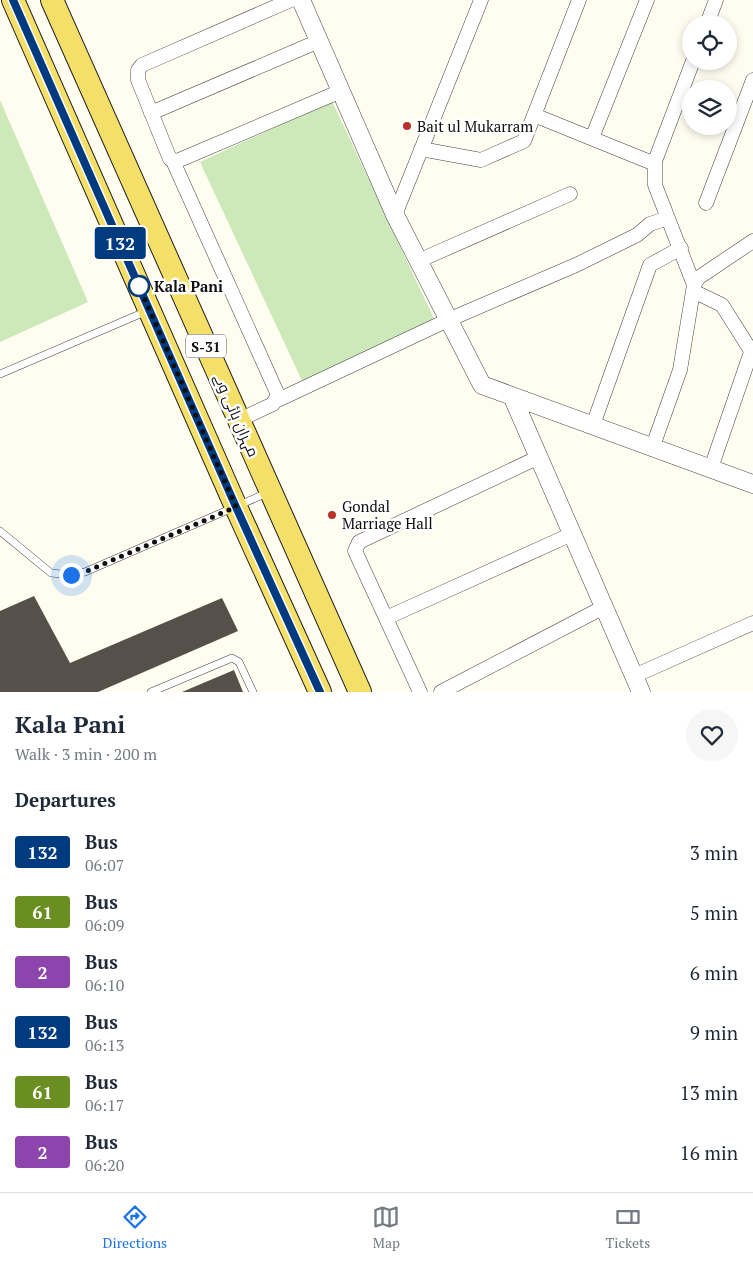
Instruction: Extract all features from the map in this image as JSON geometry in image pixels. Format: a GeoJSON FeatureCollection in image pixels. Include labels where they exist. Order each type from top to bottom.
{"type":"FeatureCollection","features":[{"type":"Feature","properties":{"kind":"main road","name":"S-31"},"geometry":{"type":"LineString","coordinates":[[13,0],[236,507],[320,692]]}},
{"type":"Feature","properties":{"kind":"main road","name":"مہران ہائی وے"},"geometry":{"type":"LineString","coordinates":[[52,0],[360,692]]}},
{"type":"Feature","properties":{"kind":"main road"},"geometry":{"type":"LineString","coordinates":[[285,615],[319,600]]}},
{"type":"Feature","properties":{"kind":"street"},"geometry":{"type":"LineString","coordinates":[[278,400],[278,394],[170,158],[138,80],[138,70],[142,65],[291,0]]}},
{"type":"Feature","properties":{"kind":"street"},"geometry":{"type":"LineString","coordinates":[[301,0],[395,215],[482,385],[753,484]]}},
{"type":"Feature","properties":{"kind":"street"},"geometry":{"type":"LineString","coordinates":[[395,215],[481,0]]}},
{"type":"Feature","properties":{"kind":"street"},"geometry":{"type":"LineString","coordinates":[[421,149],[481,160],[524,141],[579,0]]}},
{"type":"Feature","properties":{"kind":"street"},"geometry":{"type":"LineString","coordinates":[[592,138],[647,0]]}},
{"type":"Feature","properties":{"kind":"street"},"geometry":{"type":"LineString","coordinates":[[710,15],[716,0]]}},
{"type":"Feature","properties":{"kind":"street"},"geometry":{"type":"LineString","coordinates":[[152,113],[319,41]]}},
{"type":"Feature","properties":{"kind":"street"},"geometry":{"type":"LineString","coordinates":[[690,70],[655,164],[655,185],[680,248],[693,288],[722,305],[752,353],[711,468]]}},
{"type":"Feature","properties":{"kind":"street"},"geometry":{"type":"LineString","coordinates":[[706,203],[753,80]]}},
{"type":"Feature","properties":{"kind":"street"},"geometry":{"type":"LineString","coordinates":[[173,161],[177,161],[341,91]]}},
{"type":"Feature","properties":{"kind":"street"},"geometry":{"type":"LineString","coordinates":[[534,115],[655,164]]}},
{"type":"Feature","properties":{"kind":"street"},"geometry":{"type":"LineString","coordinates":[[418,261],[570,194]]}},
{"type":"Feature","properties":{"kind":"street"},"geometry":{"type":"LineString","coordinates":[[239,420],[448,320],[576,265],[637,235],[650,224],[668,218]]}},
{"type":"Feature","properties":{"kind":"street"},"geometry":{"type":"LineString","coordinates":[[653,446],[680,370],[693,288],[698,278],[751,244]]}},
{"type":"Feature","properties":{"kind":"street"},"geometry":{"type":"LineString","coordinates":[[593,425],[650,264],[680,248]]}},
{"type":"Feature","properties":{"kind":"street"},"geometry":{"type":"LineString","coordinates":[[512,396],[637,684],[753,623]]}},
{"type":"Feature","properties":{"kind":"street"},"geometry":{"type":"LineString","coordinates":[[420,692],[356,551],[359,542],[539,457]]}},
{"type":"Feature","properties":{"kind":"street"},"geometry":{"type":"LineString","coordinates":[[386,618],[572,534]]}},
{"type":"Feature","properties":{"kind":"street"},"geometry":{"type":"LineString","coordinates":[[441,692],[604,607]]}},
{"type":"Feature","properties":{"kind":"lane"},"geometry":{"type":"LineString","coordinates":[[0,374],[149,310]]}},
{"type":"Feature","properties":{"kind":"lane"},"geometry":{"type":"LineString","coordinates":[[0,531],[51,573],[71,575],[85,572],[272,491]]}},
{"type":"Feature","properties":{"kind":"lane"},"geometry":{"type":"LineString","coordinates":[[151,692],[232,658],[239,662],[252,692]]}},
{"type":"Feature","properties":{"kind":"green space"},"geometry":{"type":"Polygon","coordinates":[[[0,100],[88,302],[0,342],[0,100]]]}},
{"type":"Feature","properties":{"kind":"green space"},"geometry":{"type":"Polygon","coordinates":[[[332,101],[436,323],[304,385],[200,162],[332,101]]]}},
{"type":"Feature","properties":{"kind":"building"},"geometry":{"type":"Polygon","coordinates":[[[34,596],[70,663],[222,598],[238,631],[98,692],[0,692],[0,611],[34,596]]]}},
{"type":"Feature","properties":{"kind":"building"},"geometry":{"type":"Polygon","coordinates":[[[234,670],[243,692],[182,692],[234,670]]]}},
{"type":"Feature","properties":{"kind":"bus line","name":"132"},"geometry":{"type":"LineString","coordinates":[[13,0],[236,507],[320,692]]}},
{"type":"Feature","properties":{"kind":"place","name":"Bait ul Mukarram"},"geometry":{"type":"Point","coordinates":[407,126]}},
{"type":"Feature","properties":{"kind":"place","name":"Kala Pani"},"geometry":{"type":"Point","coordinates":[139,286]}},
{"type":"Feature","properties":{"kind":"place","name":"Gondal Marriage Hall"},"geometry":{"type":"Point","coordinates":[332,515]}},
{"type":"Feature","properties":{"kind":"route"},"geometry":{"type":"LineString","coordinates":[[71,575],[85,572],[236,507],[139,286]]}}]}
